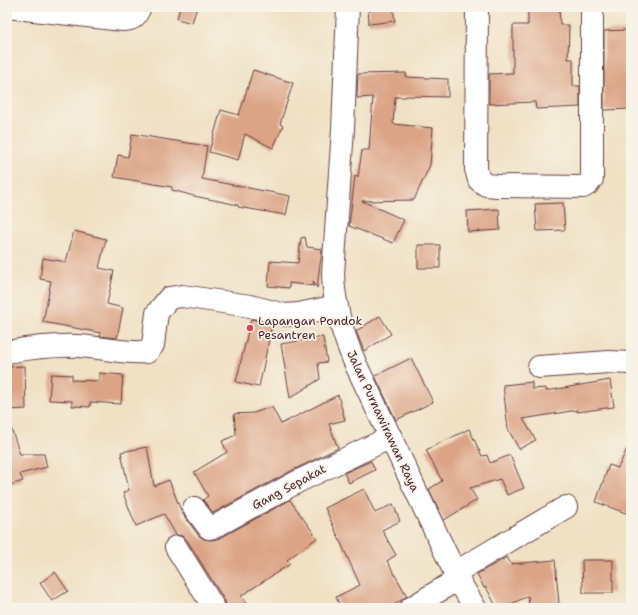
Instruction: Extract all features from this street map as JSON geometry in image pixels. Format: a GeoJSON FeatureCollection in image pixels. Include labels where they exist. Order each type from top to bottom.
{"type":"FeatureCollection","features":[{"type":"Feature","properties":{"kind":"street"},"geometry":{"type":"LineString","coordinates":[[7,7],[123,20],[131,20],[136,16],[140,7]]}},
{"type":"Feature","properties":{"kind":"street","name":"Jalan Purnawirawan Raya"},"geometry":{"type":"LineString","coordinates":[[348,7],[343,129],[333,274],[334,293],[349,350],[457,575],[475,608]]}},
{"type":"Feature","properties":{"kind":"street"},"geometry":{"type":"LineString","coordinates":[[477,7],[476,169],[479,180],[486,185],[498,186],[583,187],[592,179],[592,7]]}},
{"type":"Feature","properties":{"kind":"street"},"geometry":{"type":"LineString","coordinates":[[7,352],[32,347],[77,346],[136,353],[147,352],[153,345],[157,313],[169,298],[182,296],[250,306],[286,314],[298,314],[337,306]]}},
{"type":"Feature","properties":{"kind":"street"},"geometry":{"type":"LineString","coordinates":[[539,367],[609,362],[631,363]]}},
{"type":"Feature","properties":{"kind":"street","name":"Gang Sepakat"},"geometry":{"type":"LineString","coordinates":[[194,508],[208,527],[214,527],[299,481],[391,437]]}},
{"type":"Feature","properties":{"kind":"street"},"geometry":{"type":"LineString","coordinates":[[411,608],[457,575],[566,507]]}},
{"type":"Feature","properties":{"kind":"street"},"geometry":{"type":"LineString","coordinates":[[176,547],[214,608]]}},
{"type":"Feature","properties":{"kind":"building"},"geometry":{"type":"Polygon","coordinates":[[[180,7],[197,7],[192,23],[177,19],[180,7]]]}},
{"type":"Feature","properties":{"kind":"building"},"geometry":{"type":"Polygon","coordinates":[[[368,7],[393,7],[395,21],[369,24],[368,7]]]}},
{"type":"Feature","properties":{"kind":"building"},"geometry":{"type":"Polygon","coordinates":[[[528,7],[559,7],[560,25],[569,25],[568,59],[573,59],[573,86],[580,86],[580,107],[536,109],[535,102],[489,104],[489,74],[513,73],[513,25],[528,25],[528,7]]]}},
{"type":"Feature","properties":{"kind":"building"},"geometry":{"type":"Polygon","coordinates":[[[627,30],[628,83],[631,83],[631,109],[604,110],[604,31],[627,30]]]}},
{"type":"Feature","properties":{"kind":"building"},"geometry":{"type":"Polygon","coordinates":[[[253,70],[293,83],[280,124],[283,126],[273,148],[245,134],[238,160],[209,152],[221,110],[239,115],[253,70]]]}},
{"type":"Feature","properties":{"kind":"building"},"geometry":{"type":"Polygon","coordinates":[[[406,73],[406,77],[448,79],[448,97],[395,97],[393,124],[433,128],[430,165],[414,200],[362,201],[404,220],[393,243],[349,226],[355,176],[358,177],[362,150],[369,150],[373,97],[357,98],[358,74],[406,73]]]}},
{"type":"Feature","properties":{"kind":"building"},"geometry":{"type":"Polygon","coordinates":[[[132,134],[207,146],[202,179],[290,196],[286,215],[238,207],[238,205],[172,190],[172,187],[114,177],[118,155],[128,157],[132,134]]]}},
{"type":"Feature","properties":{"kind":"building"},"geometry":{"type":"Polygon","coordinates":[[[563,203],[565,230],[537,231],[535,204],[563,203]]]}},
{"type":"Feature","properties":{"kind":"building"},"geometry":{"type":"Polygon","coordinates":[[[499,209],[500,230],[468,232],[467,211],[499,209]]]}},
{"type":"Feature","properties":{"kind":"building"},"geometry":{"type":"Polygon","coordinates":[[[74,231],[106,239],[99,268],[114,271],[107,304],[123,308],[117,338],[100,336],[101,333],[43,322],[51,281],[40,279],[43,258],[66,262],[74,231]]]}},
{"type":"Feature","properties":{"kind":"building"},"geometry":{"type":"Polygon","coordinates":[[[305,237],[307,247],[322,249],[317,288],[313,281],[314,286],[289,283],[289,288],[268,286],[270,261],[298,263],[301,238],[305,237]]]}},
{"type":"Feature","properties":{"kind":"building"},"geometry":{"type":"Polygon","coordinates":[[[418,245],[440,245],[440,268],[418,268],[418,245]]]}},
{"type":"Feature","properties":{"kind":"building"},"geometry":{"type":"Polygon","coordinates":[[[380,316],[391,334],[364,351],[356,331],[380,316]]]}},
{"type":"Feature","properties":{"kind":"building"},"geometry":{"type":"Polygon","coordinates":[[[251,319],[272,325],[259,387],[236,382],[251,319]]]}},
{"type":"Feature","properties":{"kind":"building"},"geometry":{"type":"Polygon","coordinates":[[[323,337],[327,362],[318,363],[320,379],[290,398],[281,344],[323,337]]]}},
{"type":"Feature","properties":{"kind":"building"},"geometry":{"type":"Polygon","coordinates":[[[411,358],[433,402],[396,420],[375,376],[411,358]]]}},
{"type":"Feature","properties":{"kind":"building"},"geometry":{"type":"Polygon","coordinates":[[[25,366],[26,409],[7,410],[7,367],[25,366]]]}},
{"type":"Feature","properties":{"kind":"building"},"geometry":{"type":"Polygon","coordinates":[[[99,373],[123,375],[121,404],[90,402],[90,407],[72,406],[72,401],[49,400],[51,374],[72,375],[72,380],[99,381],[99,373]]]}},
{"type":"Feature","properties":{"kind":"building"},"geometry":{"type":"Polygon","coordinates":[[[610,380],[614,407],[577,412],[577,410],[523,419],[536,440],[519,449],[508,429],[503,385],[532,382],[532,389],[546,388],[546,391],[610,380]]]}},
{"type":"Feature","properties":{"kind":"building"},"geometry":{"type":"Polygon","coordinates":[[[338,395],[345,420],[329,424],[338,448],[293,470],[213,513],[203,500],[208,496],[194,472],[227,452],[222,441],[236,435],[234,414],[253,413],[272,407],[281,424],[338,395]]]}},
{"type":"Feature","properties":{"kind":"building"},"geometry":{"type":"Polygon","coordinates":[[[9,422],[20,454],[44,454],[47,467],[20,474],[23,481],[7,486],[7,423],[9,422]]]}},
{"type":"Feature","properties":{"kind":"building"},"geometry":{"type":"Polygon","coordinates":[[[469,429],[482,456],[487,455],[490,463],[510,455],[524,488],[507,495],[500,479],[470,488],[477,500],[444,520],[429,489],[442,481],[426,450],[469,429]]]}},
{"type":"Feature","properties":{"kind":"building"},"geometry":{"type":"Polygon","coordinates":[[[631,440],[631,515],[596,502],[609,465],[618,468],[631,440]]]}},
{"type":"Feature","properties":{"kind":"building"},"geometry":{"type":"Polygon","coordinates":[[[147,447],[154,486],[169,480],[182,513],[199,536],[204,539],[211,540],[220,538],[290,500],[317,538],[287,560],[290,564],[241,596],[249,608],[226,608],[225,601],[187,540],[182,536],[176,535],[164,514],[136,526],[123,493],[129,490],[121,452],[147,447]]]}},
{"type":"Feature","properties":{"kind":"building"},"geometry":{"type":"Polygon","coordinates":[[[371,461],[375,470],[349,483],[344,473],[371,461]]]}},
{"type":"Feature","properties":{"kind":"building"},"geometry":{"type":"Polygon","coordinates":[[[364,489],[375,513],[393,504],[400,521],[382,530],[396,555],[387,561],[407,596],[390,608],[341,608],[336,597],[360,585],[325,508],[364,489]]]}},
{"type":"Feature","properties":{"kind":"building"},"geometry":{"type":"Polygon","coordinates":[[[507,557],[511,564],[555,560],[559,604],[529,607],[528,596],[503,608],[497,608],[477,574],[507,557]]]}},
{"type":"Feature","properties":{"kind":"building"},"geometry":{"type":"Polygon","coordinates":[[[582,560],[613,560],[613,593],[583,593],[582,560]]]}},
{"type":"Feature","properties":{"kind":"building"},"geometry":{"type":"Polygon","coordinates":[[[55,572],[68,591],[52,601],[40,583],[55,572]]]}},
{"type":"Feature","properties":{"kind":"place","name":"Lapangan Pondok Pesantren"},"geometry":{"type":"Point","coordinates":[250,328]}}]}
